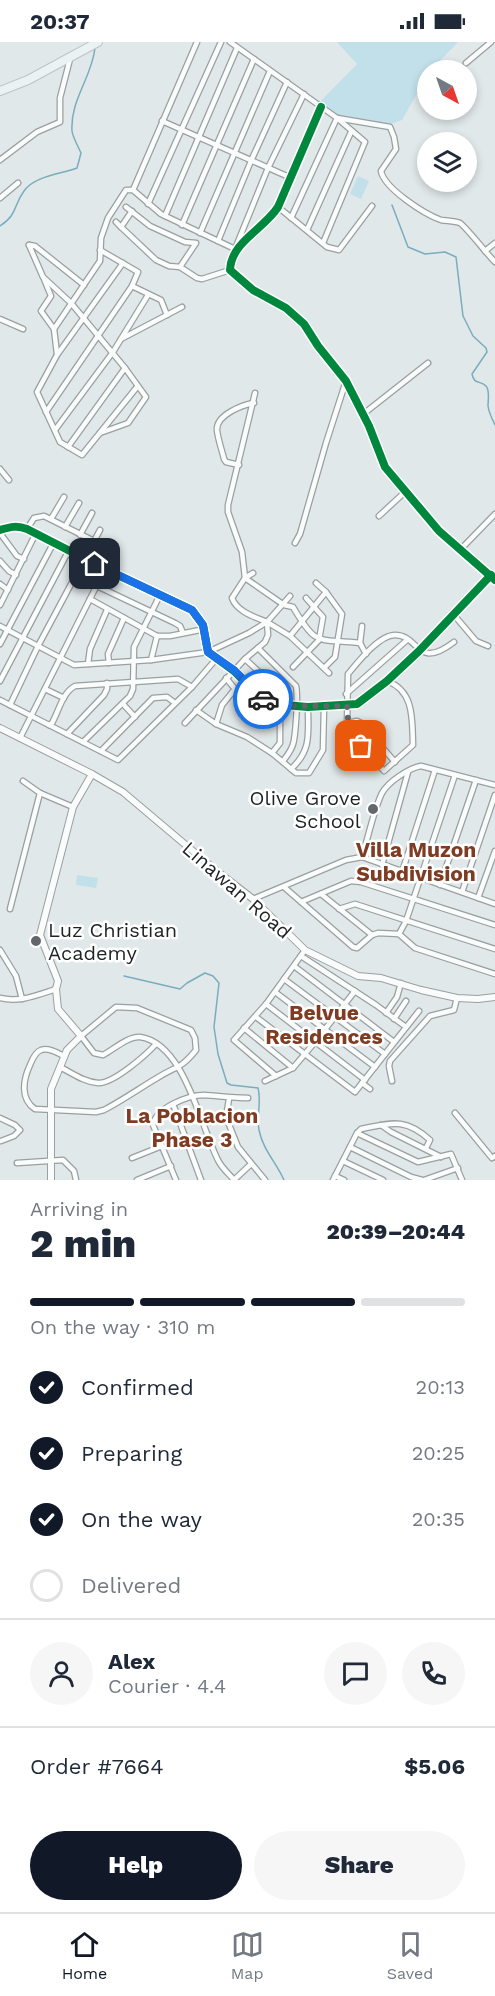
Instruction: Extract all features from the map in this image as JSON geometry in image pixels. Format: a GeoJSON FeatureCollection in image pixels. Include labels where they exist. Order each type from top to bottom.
{"type":"FeatureCollection","features":[{"type":"Feature","properties":{"kind":"main road"},"geometry":{"type":"LineString","coordinates":[[0,91],[28,80],[98,42]]}},
{"type":"Feature","properties":{"kind":"street"},"geometry":{"type":"LineString","coordinates":[[132,190],[196,42]]}},
{"type":"Feature","properties":{"kind":"street"},"geometry":{"type":"LineString","coordinates":[[148,204],[221,42]]}},
{"type":"Feature","properties":{"kind":"street"},"geometry":{"type":"LineString","coordinates":[[231,42],[337,118],[365,145],[323,243]]}},
{"type":"Feature","properties":{"kind":"street"},"geometry":{"type":"LineString","coordinates":[[470,60],[491,42]]}},
{"type":"Feature","properties":{"kind":"street"},"geometry":{"type":"LineString","coordinates":[[165,216],[237,48]]}},
{"type":"Feature","properties":{"kind":"street"},"geometry":{"type":"LineString","coordinates":[[0,160],[37,132],[60,122],[60,98],[71,56]]}},
{"type":"Feature","properties":{"kind":"street"},"geometry":{"type":"LineString","coordinates":[[182,225],[254,59]]}},
{"type":"Feature","properties":{"kind":"street"},"geometry":{"type":"LineString","coordinates":[[200,233],[270,71]]}},
{"type":"Feature","properties":{"kind":"street"},"geometry":{"type":"LineString","coordinates":[[218,241],[251,160],[287,82]]}},
{"type":"Feature","properties":{"kind":"street"},"geometry":{"type":"LineString","coordinates":[[231,270],[232,258],[268,168],[304,94]]}},
{"type":"Feature","properties":{"kind":"street"},"geometry":{"type":"LineString","coordinates":[[236,249],[266,223],[278,207],[321,107]]}},
{"type":"Feature","properties":{"kind":"street"},"geometry":{"type":"LineString","coordinates":[[291,218],[337,118]]}},
{"type":"Feature","properties":{"kind":"street"},"geometry":{"type":"LineString","coordinates":[[337,118],[390,127],[396,149],[381,171],[382,177],[394,190],[424,211],[440,219],[460,223],[495,262]]}},
{"type":"Feature","properties":{"kind":"street"},"geometry":{"type":"LineString","coordinates":[[162,121],[289,177]]}},
{"type":"Feature","properties":{"kind":"street"},"geometry":{"type":"LineString","coordinates":[[308,230],[351,132]]}},
{"type":"Feature","properties":{"kind":"street"},"geometry":{"type":"LineString","coordinates":[[0,198],[18,183]]}},
{"type":"Feature","properties":{"kind":"street"},"geometry":{"type":"LineString","coordinates":[[54,329],[100,261],[101,238],[108,218],[126,190],[132,190],[165,216],[236,249]]}},
{"type":"Feature","properties":{"kind":"street"},"geometry":{"type":"LineString","coordinates":[[278,207],[327,247],[339,250],[372,206]]}},
{"type":"Feature","properties":{"kind":"street"},"geometry":{"type":"LineString","coordinates":[[126,207],[150,226],[185,242],[196,243],[180,267]]}},
{"type":"Feature","properties":{"kind":"street"},"geometry":{"type":"LineString","coordinates":[[121,227],[132,211]]}},
{"type":"Feature","properties":{"kind":"street"},"geometry":{"type":"LineString","coordinates":[[116,222],[156,260],[170,266],[180,267],[200,279],[231,270]]}},
{"type":"Feature","properties":{"kind":"street"},"geometry":{"type":"LineString","coordinates":[[485,251],[495,243]]}},
{"type":"Feature","properties":{"kind":"street"},"geometry":{"type":"LineString","coordinates":[[57,355],[54,329],[41,311],[51,299],[51,295],[29,244],[84,285]]}},
{"type":"Feature","properties":{"kind":"street"},"geometry":{"type":"LineString","coordinates":[[46,412],[132,286],[138,272],[100,250]]}},
{"type":"Feature","properties":{"kind":"street"},"geometry":{"type":"LineString","coordinates":[[123,263],[57,355],[37,392],[60,442],[82,455],[137,387]]}},
{"type":"Feature","properties":{"kind":"street"},"geometry":{"type":"LineString","coordinates":[[24,559],[17,556],[0,532],[12,526],[20,526],[192,610],[200,618],[205,628],[208,652],[234,670],[266,702],[279,706],[357,704],[387,681],[493,578],[432,524],[385,467],[369,426],[346,381],[304,324],[286,308],[253,290],[231,270]]}},
{"type":"Feature","properties":{"kind":"street"},"geometry":{"type":"LineString","coordinates":[[44,277],[72,303],[99,335],[146,398],[129,423],[100,434]]}},
{"type":"Feature","properties":{"kind":"street"},"geometry":{"type":"LineString","coordinates":[[132,286],[161,300],[167,315]]}},
{"type":"Feature","properties":{"kind":"street"},"geometry":{"type":"LineString","coordinates":[[54,430],[113,352],[148,295]]}},
{"type":"Feature","properties":{"kind":"street"},"geometry":{"type":"LineString","coordinates":[[119,340],[182,307]]}},
{"type":"Feature","properties":{"kind":"street"},"geometry":{"type":"LineString","coordinates":[[0,319],[23,329]]}},
{"type":"Feature","properties":{"kind":"street"},"geometry":{"type":"LineString","coordinates":[[362,415],[428,363]]}},
{"type":"Feature","properties":{"kind":"street"},"geometry":{"type":"LineString","coordinates":[[68,447],[124,368]]}},
{"type":"Feature","properties":{"kind":"street"},"geometry":{"type":"LineString","coordinates":[[295,543],[300,534],[346,381]]}},
{"type":"Feature","properties":{"kind":"street"},"geometry":{"type":"LineString","coordinates":[[245,578],[243,552],[228,512],[228,505],[255,393]]}},
{"type":"Feature","properties":{"kind":"street"},"geometry":{"type":"LineString","coordinates":[[239,465],[226,462],[224,459],[217,430],[218,424],[241,406],[254,403]]}},
{"type":"Feature","properties":{"kind":"street"},"geometry":{"type":"LineString","coordinates":[[0,469],[9,480]]}},
{"type":"Feature","properties":{"kind":"street"},"geometry":{"type":"LineString","coordinates":[[378,516],[406,491]]}},
{"type":"Feature","properties":{"kind":"street"},"geometry":{"type":"LineString","coordinates":[[51,519],[64,496]]}},
{"type":"Feature","properties":{"kind":"street"},"geometry":{"type":"LineString","coordinates":[[65,527],[79,503]]}},
{"type":"Feature","properties":{"kind":"street"},"geometry":{"type":"LineString","coordinates":[[80,535],[92,513]]}},
{"type":"Feature","properties":{"kind":"street"},"geometry":{"type":"LineString","coordinates":[[461,549],[495,514]]}},
{"type":"Feature","properties":{"kind":"street"},"geometry":{"type":"LineString","coordinates":[[27,529],[34,518],[39,516],[51,519],[94,541]]}},
{"type":"Feature","properties":{"kind":"street"},"geometry":{"type":"LineString","coordinates":[[10,705],[38,646],[100,530]]}},
{"type":"Feature","properties":{"kind":"street"},"geometry":{"type":"LineString","coordinates":[[0,605],[36,534]]}},
{"type":"Feature","properties":{"kind":"street"},"geometry":{"type":"LineString","coordinates":[[0,644],[54,542]]}},
{"type":"Feature","properties":{"kind":"street"},"geometry":{"type":"LineString","coordinates":[[0,681],[69,550]]}},
{"type":"Feature","properties":{"kind":"street"},"geometry":{"type":"LineString","coordinates":[[0,561],[16,575]]}},
{"type":"Feature","properties":{"kind":"street"},"geometry":{"type":"LineString","coordinates":[[20,738],[105,569]]}},
{"type":"Feature","properties":{"kind":"street"},"geometry":{"type":"LineString","coordinates":[[254,573],[245,578],[232,598],[233,602],[251,616],[267,622],[290,636],[329,673]]}},
{"type":"Feature","properties":{"kind":"street"},"geometry":{"type":"LineString","coordinates":[[245,578],[284,605],[293,607],[302,623],[319,640],[360,643]]}},
{"type":"Feature","properties":{"kind":"street"},"geometry":{"type":"LineString","coordinates":[[316,583],[326,592],[342,614],[336,657],[324,668]]}},
{"type":"Feature","properties":{"kind":"street"},"geometry":{"type":"LineString","coordinates":[[0,584],[8,590]]}},
{"type":"Feature","properties":{"kind":"street"},"geometry":{"type":"LineString","coordinates":[[97,586],[180,626],[183,633]]}},
{"type":"Feature","properties":{"kind":"street"},"geometry":{"type":"LineString","coordinates":[[290,636],[326,592]]}},
{"type":"Feature","properties":{"kind":"street"},"geometry":{"type":"LineString","coordinates":[[84,742],[130,696],[134,647],[160,595]]}},
{"type":"Feature","properties":{"kind":"street"},"geometry":{"type":"LineString","coordinates":[[0,626],[74,665],[133,662],[208,652],[267,622],[290,596]]}},
{"type":"Feature","properties":{"kind":"street"},"geometry":{"type":"LineString","coordinates":[[293,667],[319,640],[323,617],[306,598]]}},
{"type":"Feature","properties":{"kind":"street"},"geometry":{"type":"LineString","coordinates":[[90,600],[158,636],[163,637],[205,628]]}},
{"type":"Feature","properties":{"kind":"street"},"geometry":{"type":"LineString","coordinates":[[88,664],[90,649],[107,610]]}},
{"type":"Feature","properties":{"kind":"street"},"geometry":{"type":"LineString","coordinates":[[454,615],[476,641],[488,646]]}},
{"type":"Feature","properties":{"kind":"street"},"geometry":{"type":"LineString","coordinates":[[109,663],[108,654],[124,618]]}},
{"type":"Feature","properties":{"kind":"street"},"geometry":{"type":"LineString","coordinates":[[185,723],[226,678],[265,642],[268,635],[267,622]]}},
{"type":"Feature","properties":{"kind":"street"},"geometry":{"type":"LineString","coordinates":[[362,626],[360,643],[366,654]]}},
{"type":"Feature","properties":{"kind":"street"},"geometry":{"type":"LineString","coordinates":[[387,681],[394,683],[411,706],[413,746],[384,771],[349,733],[346,694],[348,674],[366,654],[385,638],[394,635],[407,640],[419,651],[427,654],[445,649],[454,642]]}},
{"type":"Feature","properties":{"kind":"street"},"geometry":{"type":"LineString","coordinates":[[151,660],[158,636]]}},
{"type":"Feature","properties":{"kind":"street"},"geometry":{"type":"LineString","coordinates":[[346,694],[407,640]]}},
{"type":"Feature","properties":{"kind":"street"},"geometry":{"type":"LineString","coordinates":[[258,648],[296,686],[298,694],[294,740],[283,761]]}},
{"type":"Feature","properties":{"kind":"street"},"geometry":{"type":"LineString","coordinates":[[0,700],[118,760],[192,687],[217,658]]}},
{"type":"Feature","properties":{"kind":"street"},"geometry":{"type":"LineString","coordinates":[[245,659],[280,691],[280,743],[272,753]]}},
{"type":"Feature","properties":{"kind":"street"},"geometry":{"type":"LineString","coordinates":[[226,678],[249,704],[260,697]]}},
{"type":"Feature","properties":{"kind":"street"},"geometry":{"type":"LineString","coordinates":[[49,724],[59,711],[68,690],[75,686],[107,682],[178,679],[192,687]]}},
{"type":"Feature","properties":{"kind":"street"},"geometry":{"type":"LineString","coordinates":[[67,734],[104,695],[107,682]]}},
{"type":"Feature","properties":{"kind":"street"},"geometry":{"type":"LineString","coordinates":[[45,689],[64,698]]}},
{"type":"Feature","properties":{"kind":"street"},"geometry":{"type":"LineString","coordinates":[[216,724],[222,705],[235,689]]}},
{"type":"Feature","properties":{"kind":"street"},"geometry":{"type":"LineString","coordinates":[[100,751],[153,698],[167,697],[175,703]]}},
{"type":"Feature","properties":{"kind":"street"},"geometry":{"type":"LineString","coordinates":[[123,704],[135,717]]}},
{"type":"Feature","properties":{"kind":"street"},"geometry":{"type":"LineString","coordinates":[[196,710],[216,724],[247,737],[283,761],[296,773],[309,773],[323,750],[324,706]]}},
{"type":"Feature","properties":{"kind":"street"},"geometry":{"type":"LineString","coordinates":[[291,769],[306,750],[308,707]]}},
{"type":"Feature","properties":{"kind":"street"},"geometry":{"type":"LineString","coordinates":[[347,723],[357,721],[361,723],[395,762]]}},
{"type":"Feature","properties":{"kind":"street","name":"Linawan Road"},"geometry":{"type":"LineString","coordinates":[[0,728],[123,792],[253,899],[303,953],[358,976],[400,983],[457,998],[495,997]]}},
{"type":"Feature","properties":{"kind":"street"},"geometry":{"type":"LineString","coordinates":[[362,857],[382,792],[408,772],[421,766],[495,785]]}},
{"type":"Feature","properties":{"kind":"street"},"geometry":{"type":"LineString","coordinates":[[402,872],[435,770]]}},
{"type":"Feature","properties":{"kind":"street"},"geometry":{"type":"LineString","coordinates":[[382,865],[408,772]]}},
{"type":"Feature","properties":{"kind":"street"},"geometry":{"type":"LineString","coordinates":[[92,774],[73,807],[40,935],[58,981],[56,989],[58,1009],[94,1053],[103,1055],[130,1039],[140,1037],[166,1050],[178,1067],[193,1097],[219,1163],[234,1180],[250,1165]]}},
{"type":"Feature","properties":{"kind":"street"},"geometry":{"type":"LineString","coordinates":[[399,934],[414,899],[455,775]]}},
{"type":"Feature","properties":{"kind":"street"},"geometry":{"type":"LineString","coordinates":[[440,885],[476,780]]}},
{"type":"Feature","properties":{"kind":"street"},"geometry":{"type":"LineString","coordinates":[[23,781],[40,793],[73,807]]}},
{"type":"Feature","properties":{"kind":"street"},"geometry":{"type":"LineString","coordinates":[[10,909],[40,793]]}},
{"type":"Feature","properties":{"kind":"street"},"geometry":{"type":"LineString","coordinates":[[462,892],[495,795]]}},
{"type":"Feature","properties":{"kind":"street"},"geometry":{"type":"LineString","coordinates":[[478,898],[495,851]]}},
{"type":"Feature","properties":{"kind":"street"},"geometry":{"type":"LineString","coordinates":[[253,899],[346,860],[362,857],[495,904]]}},
{"type":"Feature","properties":{"kind":"street"},"geometry":{"type":"LineString","coordinates":[[301,902],[351,881],[361,882],[495,925]]}},
{"type":"Feature","properties":{"kind":"street"},"geometry":{"type":"LineString","coordinates":[[284,886],[353,947],[362,946],[372,935],[378,933],[399,934],[415,948],[495,974]]}},
{"type":"Feature","properties":{"kind":"street"},"geometry":{"type":"LineString","coordinates":[[321,894],[372,935]]}},
{"type":"Feature","properties":{"kind":"street"},"geometry":{"type":"LineString","coordinates":[[339,909],[355,904],[495,949]]}},
{"type":"Feature","properties":{"kind":"street"},"geometry":{"type":"LineString","coordinates":[[0,950],[2,960],[16,976],[22,999]]}},
{"type":"Feature","properties":{"kind":"street"},"geometry":{"type":"LineString","coordinates":[[276,1076],[234,1040],[256,1017],[303,953],[406,1027]]}},
{"type":"Feature","properties":{"kind":"street"},"geometry":{"type":"LineString","coordinates":[[294,966],[394,1042]]}},
{"type":"Feature","properties":{"kind":"street"},"geometry":{"type":"LineString","coordinates":[[284,979],[385,1054]]}},
{"type":"Feature","properties":{"kind":"street"},"geometry":{"type":"LineString","coordinates":[[386,1013],[397,997],[400,983]]}},
{"type":"Feature","properties":{"kind":"street"},"geometry":{"type":"LineString","coordinates":[[0,998],[10,1001],[56,989]]}},
{"type":"Feature","properties":{"kind":"street"},"geometry":{"type":"LineString","coordinates":[[265,1081],[293,1068],[355,991]]}},
{"type":"Feature","properties":{"kind":"street"},"geometry":{"type":"LineString","coordinates":[[274,992],[375,1067]]}},
{"type":"Feature","properties":{"kind":"street"},"geometry":{"type":"LineString","coordinates":[[392,1081],[388,1066],[390,1061],[430,1016],[454,1010],[457,998]]}},
{"type":"Feature","properties":{"kind":"street"},"geometry":{"type":"LineString","coordinates":[[394,1019],[406,1001]]}},
{"type":"Feature","properties":{"kind":"street"},"geometry":{"type":"LineString","coordinates":[[266,1004],[370,1089]]}},
{"type":"Feature","properties":{"kind":"street"},"geometry":{"type":"LineString","coordinates":[[51,1180],[51,1109],[51,1089],[67,1050],[81,1036],[116,1007],[137,1008],[191,1030],[195,1038],[196,1050],[185,1064],[159,1076],[104,1110],[96,1112],[51,1109],[35,1109],[28,1105],[24,1078],[34,1055],[40,1050],[48,1049],[64,1056]]}},
{"type":"Feature","properties":{"kind":"street"},"geometry":{"type":"LineString","coordinates":[[256,1017],[355,1092],[419,1011]]}},
{"type":"Feature","properties":{"kind":"street"},"geometry":{"type":"LineString","coordinates":[[244,1028],[293,1068]]}},
{"type":"Feature","properties":{"kind":"street"},"geometry":{"type":"LineString","coordinates":[[60,1067],[86,1081],[101,1083],[147,1054],[156,1044]]}},
{"type":"Feature","properties":{"kind":"street"},"geometry":{"type":"LineString","coordinates":[[176,1180],[153,1125],[157,1114],[173,1104],[202,1095],[229,1099],[248,1098]]}},
{"type":"Feature","properties":{"kind":"street"},"geometry":{"type":"LineString","coordinates":[[229,1099],[226,1117],[238,1147],[250,1165],[265,1180]]}},
{"type":"Feature","properties":{"kind":"street"},"geometry":{"type":"LineString","coordinates":[[173,1104],[201,1180]]}},
{"type":"Feature","properties":{"kind":"street"},"geometry":{"type":"LineString","coordinates":[[455,1113],[492,1158],[495,1156]]}},
{"type":"Feature","properties":{"kind":"street"},"geometry":{"type":"LineString","coordinates":[[0,1118],[20,1130],[14,1136],[1,1141]]}},
{"type":"Feature","properties":{"kind":"street"},"geometry":{"type":"LineString","coordinates":[[344,1180],[334,1178],[361,1129],[399,1122],[422,1133],[430,1140],[426,1148]]}},
{"type":"Feature","properties":{"kind":"street"},"geometry":{"type":"LineString","coordinates":[[381,1125],[441,1156]]}},
{"type":"Feature","properties":{"kind":"street"},"geometry":{"type":"LineString","coordinates":[[357,1133],[418,1162],[451,1154],[462,1180]]}},
{"type":"Feature","properties":{"kind":"street"},"geometry":{"type":"LineString","coordinates":[[132,1158],[162,1146]]}},
{"type":"Feature","properties":{"kind":"street"},"geometry":{"type":"LineString","coordinates":[[350,1147],[411,1177],[423,1180],[458,1168]]}},
{"type":"Feature","properties":{"kind":"street"},"geometry":{"type":"LineString","coordinates":[[17,1163],[63,1160],[74,1171],[76,1180]]}},
{"type":"Feature","properties":{"kind":"street"},"geometry":{"type":"LineString","coordinates":[[343,1161],[383,1180]]}},
{"type":"Feature","properties":{"kind":"street"},"geometry":{"type":"LineString","coordinates":[[137,1180],[171,1166]]}},
{"type":"Feature","properties":{"kind":"shaded area"},"geometry":{"type":"Polygon","coordinates":[[[337,42],[458,42],[441,60],[417,60],[417,94],[402,120],[391,124],[338,115],[320,102],[357,64],[337,42]]]}},
{"type":"Feature","properties":{"kind":"shaded area"},"geometry":{"type":"Polygon","coordinates":[[[358,176],[369,181],[361,199],[350,194],[358,176]]]}},
{"type":"Feature","properties":{"kind":"shaded area"},"geometry":{"type":"Polygon","coordinates":[[[77,875],[98,878],[96,888],[76,885],[77,875]]]}},
{"type":"Feature","properties":{"kind":"waterway"},"geometry":{"type":"LineString","coordinates":[[0,226],[10,218],[28,186],[41,179],[77,168],[81,153],[72,131],[72,120],[95,48]]}},
{"type":"Feature","properties":{"kind":"waterway"},"geometry":{"type":"LineString","coordinates":[[392,205],[408,247],[425,254],[445,252],[456,257],[463,316],[473,336],[486,348],[487,352],[472,374],[474,380],[484,384],[487,388],[488,409],[495,425]]}},
{"type":"Feature","properties":{"kind":"waterway"},"geometry":{"type":"LineString","coordinates":[[124,976],[180,989],[205,973],[213,976],[219,983],[214,1027],[218,1054],[227,1083],[258,1088],[258,1124],[261,1137],[284,1180]]}},
{"type":"Feature","properties":{"kind":"cycle path"},"geometry":{"type":"LineString","coordinates":[[321,107],[278,207],[236,251],[230,270],[253,290],[286,308],[304,324],[346,381],[369,426],[385,467],[439,531],[495,580]]}},
{"type":"Feature","properties":{"kind":"cycle path"},"geometry":{"type":"LineString","coordinates":[[0,530],[14,527],[27,529],[192,610],[203,625],[208,652],[234,671],[260,697],[272,704],[308,707],[357,704],[387,681],[419,651],[491,575]]}},
{"type":"Feature","properties":{"kind":"way so far"},"geometry":{"type":"LineString","coordinates":[[263,699],[279,706],[347,706],[349,733],[361,746]]}},
{"type":"Feature","properties":{"kind":"place","name":"Olive Grove School"},"geometry":{"type":"Point","coordinates":[373,809]}},
{"type":"Feature","properties":{"kind":"place","name":"Luz Christian Academy"},"geometry":{"type":"Point","coordinates":[36,941]}},
{"type":"Feature","properties":{"kind":"district","name":"Villa Muzon Subdivision"},"geometry":{"type":"Point","coordinates":[416,861]}},
{"type":"Feature","properties":{"kind":"district","name":"Belvue Residences"},"geometry":{"type":"Point","coordinates":[324,1024]}},
{"type":"Feature","properties":{"kind":"district","name":"La Poblacion Phase 3"},"geometry":{"type":"Point","coordinates":[192,1127]}},
{"type":"Feature","properties":{"kind":"route"},"geometry":{"type":"LineString","coordinates":[[95,564],[192,610],[200,618],[205,628],[208,652],[234,670],[263,699]]}}]}
